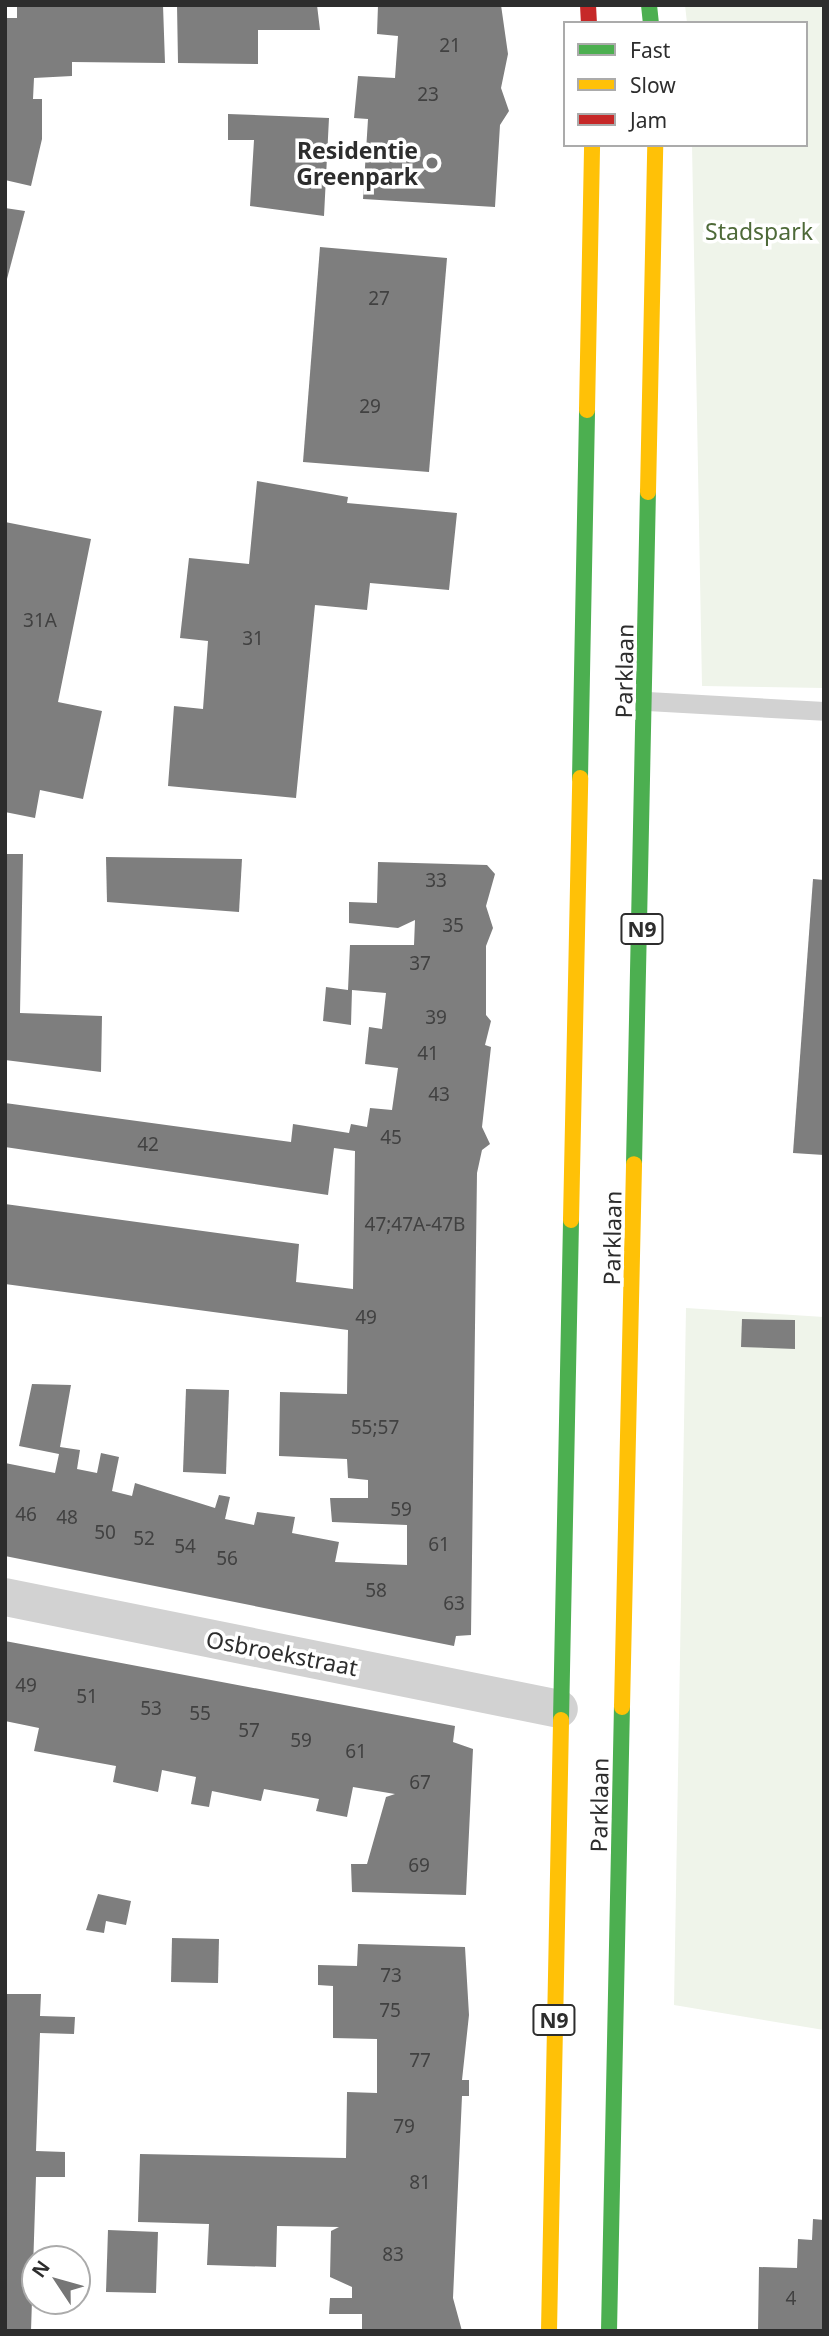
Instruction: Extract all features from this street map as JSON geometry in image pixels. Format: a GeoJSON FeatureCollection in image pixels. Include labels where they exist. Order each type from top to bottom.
{"type":"FeatureCollection","features":[{"type":"Feature","properties":{"kind":"main road","name":"Parklaan"},"geometry":{"type":"LineString","coordinates":[[549,2331],[559,1709],[592,386],[592,147]]}},
{"type":"Feature","properties":{"kind":"main road","name":"Parklaan"},"geometry":{"type":"LineString","coordinates":[[609,2331],[647,701],[655,147]]}},
{"type":"Feature","properties":{"kind":"street","name":"Osbroekstraat"},"geometry":{"type":"LineString","coordinates":[[5,1597],[559,1709]]}},
{"type":"Feature","properties":{"kind":"lane"},"geometry":{"type":"LineString","coordinates":[[647,701],[824,711]]}},
{"type":"Feature","properties":{"kind":"green space","name":"Stadspark"},"geometry":{"type":"Polygon","coordinates":[[[685,5],[824,5],[824,688],[702,686],[692,147],[808,147],[808,21],[687,21],[685,5]]]}},
{"type":"Feature","properties":{"kind":"green space"},"geometry":{"type":"Polygon","coordinates":[[[686,1308],[824,1317],[824,2030],[674,2005],[686,1308]]]}},
{"type":"Feature","properties":{"kind":"building"},"geometry":{"type":"Polygon","coordinates":[[[17,5],[163,5],[165,63],[72,62],[72,76],[34,78],[33,99],[42,99],[42,139],[31,186],[5,180],[5,18],[17,18],[17,5]]]}},
{"type":"Feature","properties":{"kind":"building"},"geometry":{"type":"Polygon","coordinates":[[[177,5],[317,5],[320,30],[258,30],[258,64],[178,63],[177,5]]]}},
{"type":"Feature","properties":{"kind":"building"},"geometry":{"type":"Polygon","coordinates":[[[378,5],[501,5],[508,54],[501,88],[509,111],[500,125],[495,207],[363,199],[368,119],[354,118],[358,76],[395,78],[398,36],[377,34],[378,5]]]}},
{"type":"Feature","properties":{"kind":"building"},"geometry":{"type":"Polygon","coordinates":[[[228,114],[329,118],[324,216],[250,206],[254,140],[228,140],[228,114]]]}},
{"type":"Feature","properties":{"kind":"building"},"geometry":{"type":"Polygon","coordinates":[[[5,208],[25,211],[7,279],[5,279],[5,208]]]}},
{"type":"Feature","properties":{"kind":"building"},"geometry":{"type":"Polygon","coordinates":[[[320,247],[447,258],[429,472],[303,462],[320,247]]]}},
{"type":"Feature","properties":{"kind":"building"},"geometry":{"type":"Polygon","coordinates":[[[257,481],[348,497],[347,503],[457,513],[449,590],[370,583],[367,610],[315,605],[296,798],[168,786],[174,706],[203,709],[208,641],[180,638],[189,558],[249,564],[257,481]]]}},
{"type":"Feature","properties":{"kind":"building"},"geometry":{"type":"Polygon","coordinates":[[[5,522],[91,539],[58,702],[102,711],[83,799],[40,790],[35,818],[5,812],[5,522]]]}},
{"type":"Feature","properties":{"kind":"building"},"geometry":{"type":"Polygon","coordinates":[[[5,854],[23,854],[20,1013],[102,1016],[101,1072],[5,1060],[5,854]]]}},
{"type":"Feature","properties":{"kind":"building"},"geometry":{"type":"Polygon","coordinates":[[[106,857],[242,859],[239,912],[107,902],[106,857]]]}},
{"type":"Feature","properties":{"kind":"building"},"geometry":{"type":"Polygon","coordinates":[[[378,862],[487,865],[495,874],[486,906],[493,928],[486,946],[486,1015],[491,1021],[485,1045],[491,1047],[482,1127],[490,1144],[482,1150],[477,1173],[471,1635],[456,1636],[454,1646],[5,1556],[5,1463],[55,1473],[59,1454],[19,1446],[32,1384],[71,1385],[60,1447],[80,1450],[77,1469],[97,1473],[101,1453],[119,1457],[112,1491],[132,1496],[135,1483],[215,1508],[219,1495],[230,1497],[225,1519],[254,1525],[257,1512],[295,1517],[292,1533],[339,1542],[335,1562],[407,1565],[407,1525],[332,1522],[330,1498],[368,1498],[368,1480],[348,1478],[347,1459],[279,1456],[280,1392],[347,1394],[348,1330],[5,1284],[5,1204],[299,1244],[296,1282],[353,1289],[355,1151],[334,1148],[328,1195],[5,1147],[5,1103],[291,1142],[293,1124],[349,1133],[351,1124],[367,1127],[370,1108],[392,1110],[398,1068],[365,1064],[369,1027],[382,1029],[386,993],[352,990],[351,1025],[323,1021],[326,987],[348,990],[350,945],[414,945],[415,920],[398,928],[349,923],[349,902],[377,903],[378,862]]]}},
{"type":"Feature","properties":{"kind":"building"},"geometry":{"type":"Polygon","coordinates":[[[813,879],[824,880],[824,1155],[793,1153],[813,879]]]}},
{"type":"Feature","properties":{"kind":"building"},"geometry":{"type":"Polygon","coordinates":[[[742,1319],[795,1320],[795,1349],[741,1347],[742,1319]]]}},
{"type":"Feature","properties":{"kind":"building"},"geometry":{"type":"Polygon","coordinates":[[[186,1389],[229,1390],[226,1474],[183,1472],[186,1389]]]}},
{"type":"Feature","properties":{"kind":"building"},"geometry":{"type":"Polygon","coordinates":[[[5,1641],[455,1726],[453,1742],[473,1749],[466,1895],[352,1892],[351,1864],[367,1864],[386,1797],[395,1794],[353,1787],[347,1817],[316,1811],[319,1799],[264,1789],[261,1801],[212,1791],[209,1807],[191,1804],[196,1777],[162,1770],[158,1792],[113,1782],[116,1766],[34,1751],[39,1728],[5,1721],[5,1641]]]}},
{"type":"Feature","properties":{"kind":"building"},"geometry":{"type":"Polygon","coordinates":[[[98,1894],[131,1901],[126,1925],[106,1921],[104,1933],[86,1930],[98,1894]]]}},
{"type":"Feature","properties":{"kind":"building"},"geometry":{"type":"Polygon","coordinates":[[[172,1938],[219,1939],[218,1983],[171,1982],[172,1938]]]}},
{"type":"Feature","properties":{"kind":"building"},"geometry":{"type":"Polygon","coordinates":[[[358,1944],[465,1947],[469,2015],[462,2080],[469,2080],[469,2096],[462,2096],[453,2298],[462,2331],[362,2331],[362,2314],[329,2314],[330,2298],[352,2298],[352,2287],[330,2277],[331,2231],[339,2227],[277,2226],[276,2267],[207,2265],[209,2224],[138,2222],[140,2154],[346,2158],[347,2092],[377,2093],[377,2039],[333,2038],[333,1986],[318,1985],[318,1965],[357,1966],[358,1944]]]}},
{"type":"Feature","properties":{"kind":"building"},"geometry":{"type":"Polygon","coordinates":[[[5,1994],[41,1994],[40,2016],[75,2017],[74,2034],[40,2033],[36,2151],[65,2152],[65,2177],[36,2177],[34,2245],[21,2245],[21,2315],[32,2315],[31,2331],[5,2331],[5,1994]]]}},
{"type":"Feature","properties":{"kind":"building"},"geometry":{"type":"Polygon","coordinates":[[[813,2219],[824,2220],[824,2331],[758,2331],[759,2267],[797,2268],[798,2239],[812,2240],[813,2219]]]}},
{"type":"Feature","properties":{"kind":"building"},"geometry":{"type":"Polygon","coordinates":[[[108,2230],[158,2232],[156,2293],[106,2292],[108,2230]]]}},
{"type":"Feature","properties":{"kind":"traffic: fast"},"geometry":{"type":"LineString","coordinates":[[649,5],[651,21]]}},
{"type":"Feature","properties":{"kind":"traffic: fast"},"geometry":{"type":"LineString","coordinates":[[580,778],[587,410]]}},
{"type":"Feature","properties":{"kind":"traffic: fast"},"geometry":{"type":"LineString","coordinates":[[634,1164],[648,492]]}},
{"type":"Feature","properties":{"kind":"traffic: fast"},"geometry":{"type":"LineString","coordinates":[[561,1720],[571,1220]]}},
{"type":"Feature","properties":{"kind":"traffic: fast"},"geometry":{"type":"LineString","coordinates":[[609,2331],[622,1707]]}},
{"type":"Feature","properties":{"kind":"traffic: slow"},"geometry":{"type":"LineString","coordinates":[[587,410],[592,147]]}},
{"type":"Feature","properties":{"kind":"traffic: slow"},"geometry":{"type":"LineString","coordinates":[[648,492],[655,147]]}},
{"type":"Feature","properties":{"kind":"traffic: slow"},"geometry":{"type":"LineString","coordinates":[[571,1220],[580,778]]}},
{"type":"Feature","properties":{"kind":"traffic: slow"},"geometry":{"type":"LineString","coordinates":[[622,1707],[634,1164]]}},
{"type":"Feature","properties":{"kind":"traffic: slow"},"geometry":{"type":"LineString","coordinates":[[549,2331],[561,1720]]}},
{"type":"Feature","properties":{"kind":"traffic: jam"},"geometry":{"type":"LineString","coordinates":[[588,5],[589,21]]}},
{"type":"Feature","properties":{"kind":"place","name":"Residentie Greenpark"},"geometry":{"type":"Point","coordinates":[432,163]}}]}
